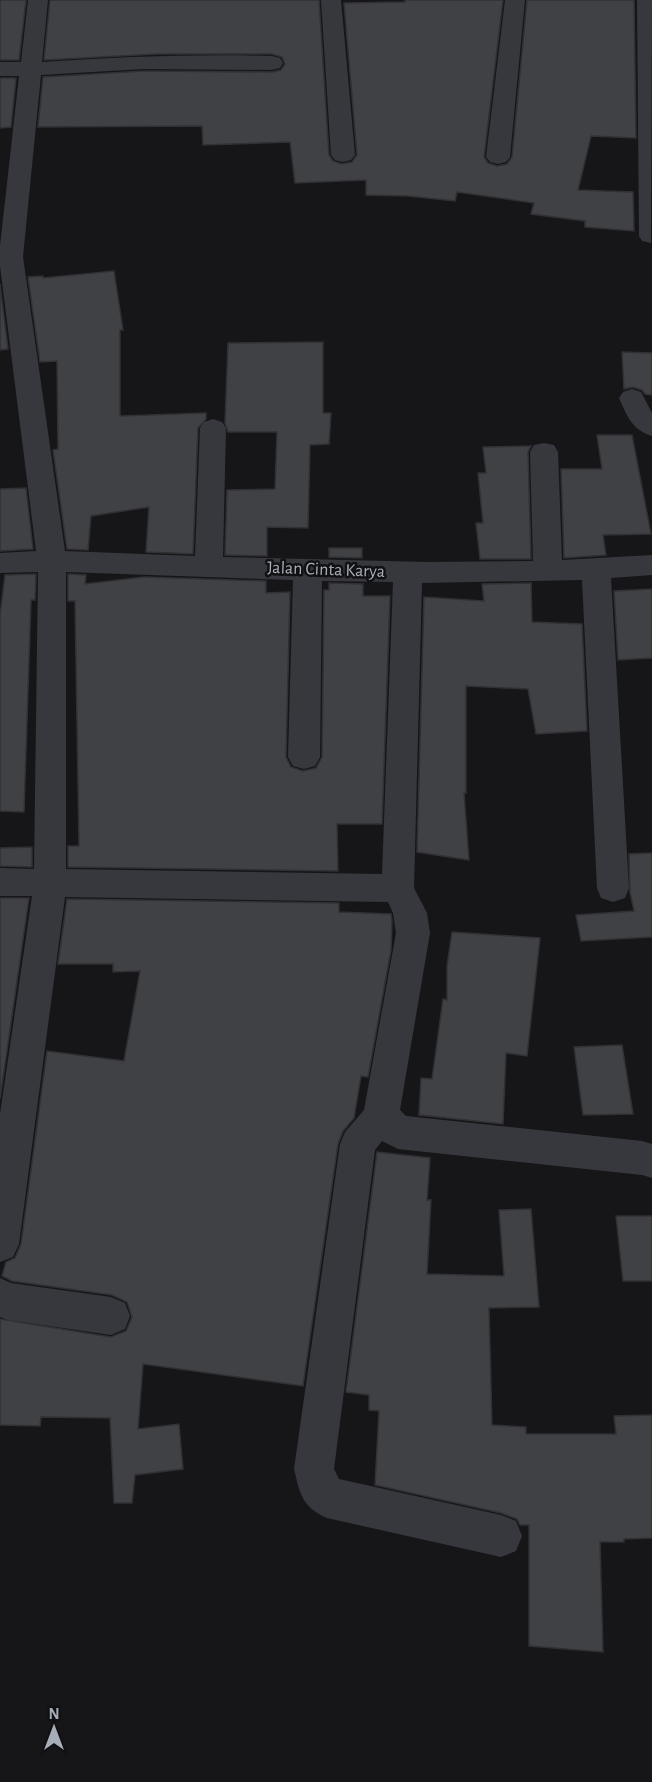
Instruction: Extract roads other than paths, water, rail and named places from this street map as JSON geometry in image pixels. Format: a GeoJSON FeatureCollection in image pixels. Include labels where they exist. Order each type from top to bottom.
{"type":"FeatureCollection","features":[{"type":"Feature","properties":{"kind":"street"},"geometry":{"type":"LineString","coordinates":[[0,1244],[50,882],[52,561],[6,234],[38,0]]}},
{"type":"Feature","properties":{"kind":"street"},"geometry":{"type":"LineString","coordinates":[[331,0],[343,155]]}},
{"type":"Feature","properties":{"kind":"street"},"geometry":{"type":"LineString","coordinates":[[498,157],[515,0]]}},
{"type":"Feature","properties":{"kind":"street"},"geometry":{"type":"LineString","coordinates":[[647,0],[651,236]]}},
{"type":"Feature","properties":{"kind":"street"},"geometry":{"type":"LineString","coordinates":[[0,69],[29,70],[102,64],[272,63]]}},
{"type":"Feature","properties":{"kind":"street"},"geometry":{"type":"LineString","coordinates":[[632,398],[641,418],[652,427]]}},
{"type":"Feature","properties":{"kind":"street"},"geometry":{"type":"LineString","coordinates":[[209,566],[213,428]]}},
{"type":"Feature","properties":{"kind":"street"},"geometry":{"type":"LineString","coordinates":[[544,452],[548,570]]}},
{"type":"Feature","properties":{"kind":"street","name":"Jalan Cinta Karya"},"geometry":{"type":"LineString","coordinates":[[0,563],[52,561],[408,573],[596,569],[652,565]]}},
{"type":"Feature","properties":{"kind":"street"},"geometry":{"type":"LineString","coordinates":[[304,756],[308,569]]}},
{"type":"Feature","properties":{"kind":"street"},"geometry":{"type":"LineString","coordinates":[[596,569],[613,888]]}},
{"type":"Feature","properties":{"kind":"street"},"geometry":{"type":"LineString","coordinates":[[408,573],[398,888],[410,913],[414,933],[383,1097],[382,1117],[358,1144],[314,1469],[319,1487],[327,1497],[501,1536]]}},
{"type":"Feature","properties":{"kind":"street"},"geometry":{"type":"LineString","coordinates":[[0,882],[398,888]]}},
{"type":"Feature","properties":{"kind":"street"},"geometry":{"type":"LineString","coordinates":[[382,1117],[398,1132],[652,1161]]}},
{"type":"Feature","properties":{"kind":"street"},"geometry":{"type":"LineString","coordinates":[[0,1297],[8,1301],[111,1316]]}}]}
